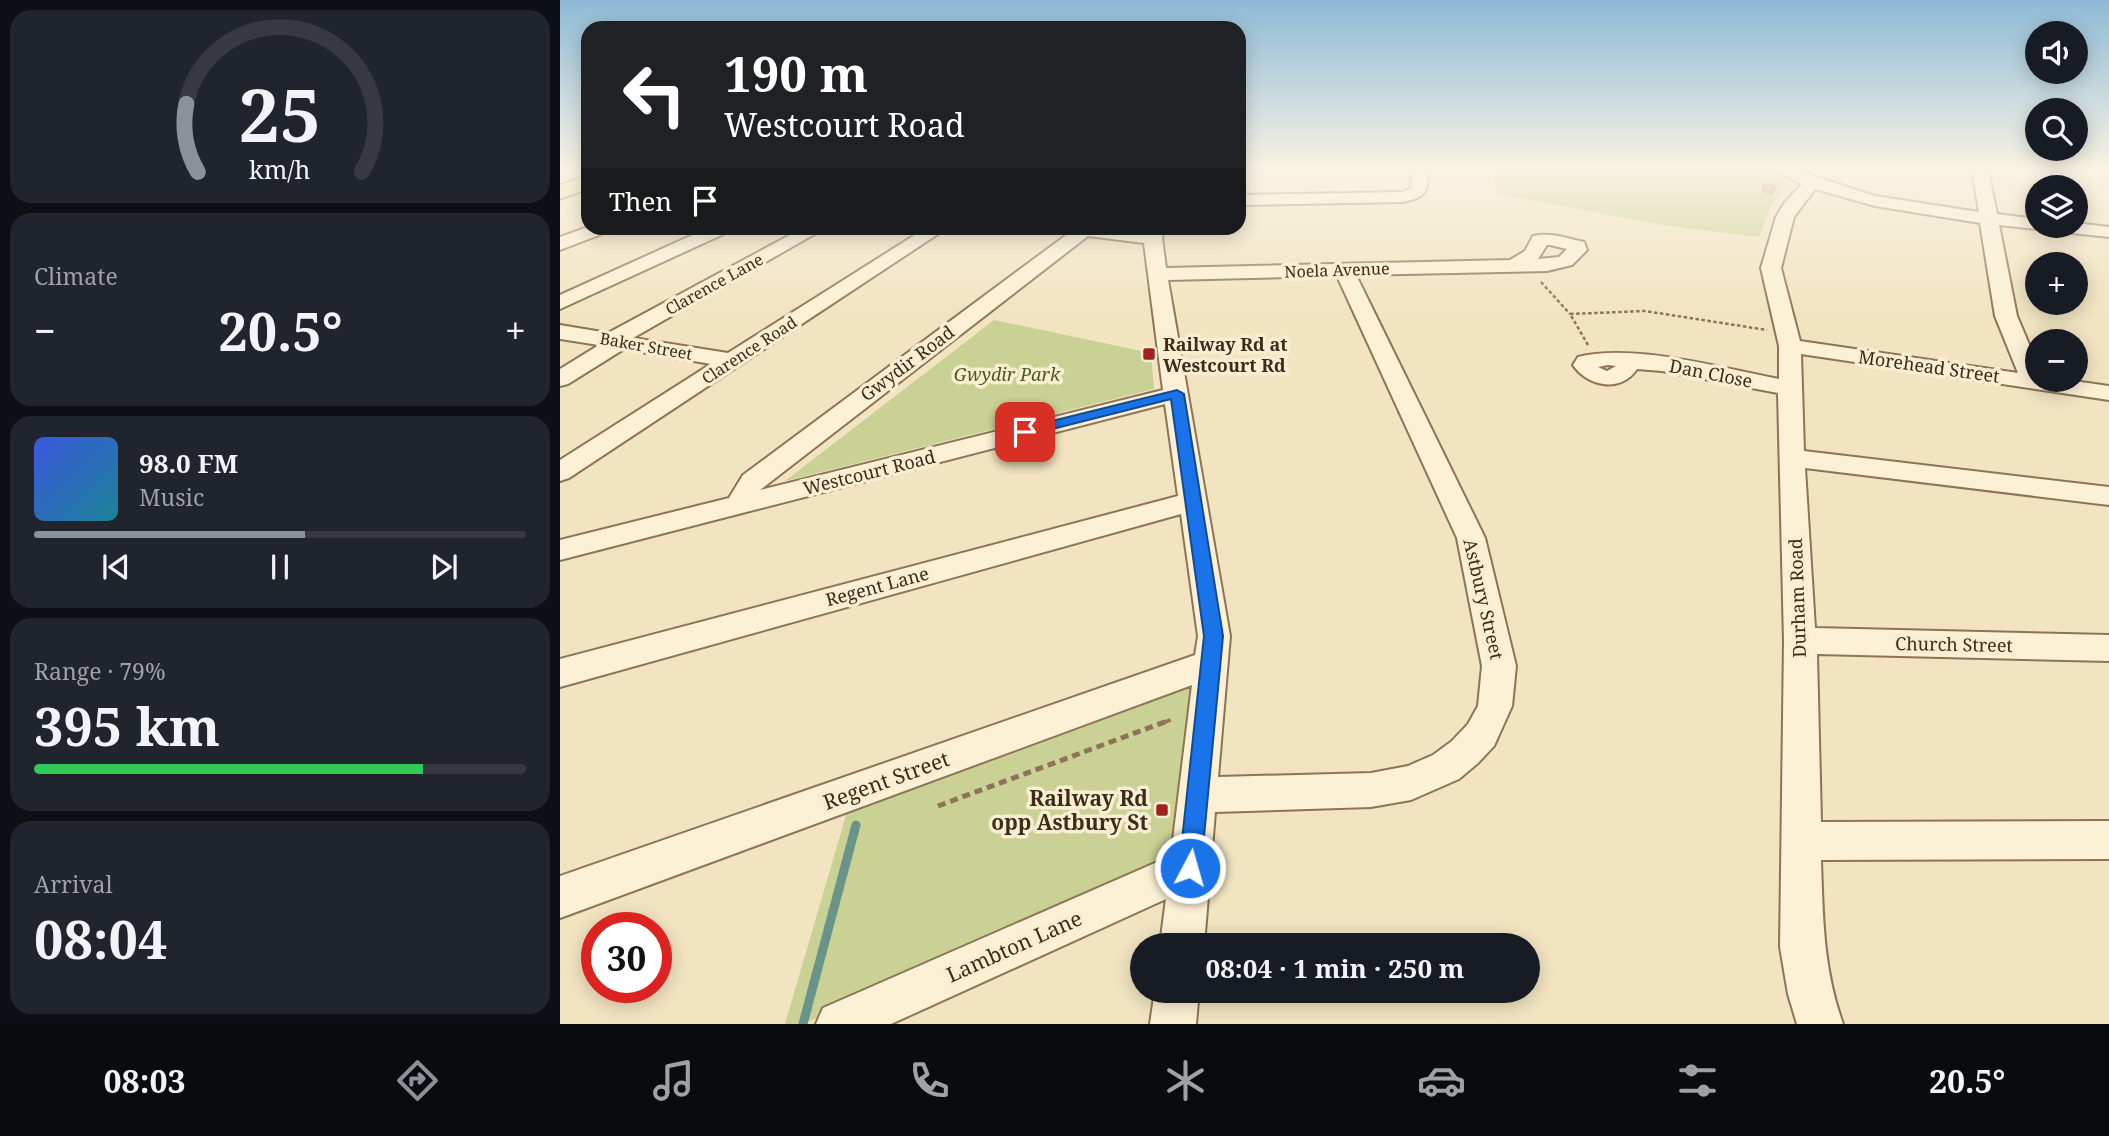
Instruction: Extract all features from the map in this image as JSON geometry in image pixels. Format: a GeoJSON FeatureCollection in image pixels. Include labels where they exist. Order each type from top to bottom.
{"type":"FeatureCollection","features":[{"type":"Feature","properties":{"kind":"street","name":"Durham Road"},"geometry":{"type":"LineString","coordinates":[[1787,218],[1772,256],[1772,279],[1790,345],[1791,457],[1800,641],[1802,947],[1810,994],[1820,1024]]}},
{"type":"Feature","properties":{"kind":"street"},"geometry":{"type":"LineString","coordinates":[[2025,222],[1989,218],[2006,316],[2025,362]]}},
{"type":"Feature","properties":{"kind":"street"},"geometry":{"type":"LineString","coordinates":[[2088,230],[2109,232]]}},
{"type":"Feature","properties":{"kind":"street"},"geometry":{"type":"LineString","coordinates":[[560,244],[583,235]]}},
{"type":"Feature","properties":{"kind":"street"},"geometry":{"type":"LineString","coordinates":[[560,295],[691,235]]}},
{"type":"Feature","properties":{"kind":"street"},"geometry":{"type":"LineString","coordinates":[[560,303],[707,235]]}},
{"type":"Feature","properties":{"kind":"street","name":"Clarence Lane"},"geometry":{"type":"LineString","coordinates":[[560,379],[616,341],[804,235]]}},
{"type":"Feature","properties":{"kind":"street","name":"Clarence Road"},"geometry":{"type":"LineString","coordinates":[[560,472],[927,235]]}},
{"type":"Feature","properties":{"kind":"street","name":"Gwydir Road"},"geometry":{"type":"LineString","coordinates":[[740,504],[745,491],[759,476],[1069,235]]}},
{"type":"Feature","properties":{"kind":"street"},"geometry":{"type":"LineString","coordinates":[[1117,235],[1142,235]]}},
{"type":"Feature","properties":{"kind":"street"},"geometry":{"type":"LineString","coordinates":[[1154,235],[1157,274],[1214,636],[1183,933]]}},
{"type":"Feature","properties":{"kind":"street","name":"Noela Avenue"},"geometry":{"type":"LineString","coordinates":[[1157,274],[1517,264]]}},
{"type":"Feature","properties":{"kind":"street","name":"Astbury Street"},"geometry":{"type":"LineString","coordinates":[[1197,795],[1371,790],[1411,783],[1446,767],[1465,752],[1481,735],[1495,706],[1499,666],[1471,538],[1344,270]]}},
{"type":"Feature","properties":{"kind":"street","name":"Baker Street"},"geometry":{"type":"LineString","coordinates":[[560,331],[733,360]]}},
{"type":"Feature","properties":{"kind":"street","name":"Morehead Street"},"geometry":{"type":"LineString","coordinates":[[1790,345],[2025,380]]}},
{"type":"Feature","properties":{"kind":"street","name":"Dan Close"},"geometry":{"type":"LineString","coordinates":[[1631,362],[1662,363],[1791,388]]}},
{"type":"Feature","properties":{"kind":"street","name":"Morehead Street"},"geometry":{"type":"LineString","coordinates":[[2088,390],[2109,393]]}},
{"type":"Feature","properties":{"kind":"street","name":"Westcourt Road"},"geometry":{"type":"LineString","coordinates":[[560,550],[1177,394]]}},
{"type":"Feature","properties":{"kind":"street"},"geometry":{"type":"LineString","coordinates":[[1791,457],[2109,496]]}},
{"type":"Feature","properties":{"kind":"street","name":"Regent Lane"},"geometry":{"type":"LineString","coordinates":[[560,673],[1194,501]]}},
{"type":"Feature","properties":{"kind":"street","name":"Church Street"},"geometry":{"type":"LineString","coordinates":[[1800,641],[2109,648]]}},
{"type":"Feature","properties":{"kind":"street","name":"Regent Street"},"geometry":{"type":"LineString","coordinates":[[560,898],[1213,663]]}},
{"type":"Feature","properties":{"kind":"street"},"geometry":{"type":"LineString","coordinates":[[1802,841],[2109,840]]}},
{"type":"Feature","properties":{"kind":"street","name":"Lambton Lane"},"geometry":{"type":"LineString","coordinates":[[839,1024],[1190,868]]}},
{"type":"Feature","properties":{"kind":"street"},"geometry":{"type":"LineString","coordinates":[[1173,1024],[1175,1003]]}},
{"type":"Feature","properties":{"kind":"path"},"geometry":{"type":"LineString","coordinates":[[1539,280],[1570,314],[1591,350]]}},
{"type":"Feature","properties":{"kind":"path"},"geometry":{"type":"LineString","coordinates":[[1570,314],[1645,311],[1762,330]]}},
{"type":"Feature","properties":{"kind":"path"},"geometry":{"type":"LineString","coordinates":[[938,806],[1173,719]]}},
{"type":"Feature","properties":{"kind":"green space"},"geometry":{"type":"Polygon","coordinates":[[[1624,218],[1766,218],[1759,237],[1624,218]]]}},
{"type":"Feature","properties":{"kind":"green space","name":"Gwydir Park"},"geometry":{"type":"Polygon","coordinates":[[[994,320],[1151,353],[1154,389],[785,481],[994,320]]]}},
{"type":"Feature","properties":{"kind":"green space"},"geometry":{"type":"Polygon","coordinates":[[[1193,686],[1179,859],[803,1024],[785,1024],[849,805],[1193,686]]]}},
{"type":"Feature","properties":{"kind":"waterway"},"geometry":{"type":"LineString","coordinates":[[803,1024],[856,825]]}},
{"type":"Feature","properties":{"kind":"place","name":"Railway Rd at Westcourt Rd"},"geometry":{"type":"Point","coordinates":[1149,354]}},
{"type":"Feature","properties":{"kind":"place","name":"Railway Rd opp Astbury St"},"geometry":{"type":"Point","coordinates":[1162,810]}},
{"type":"Feature","properties":{"kind":"route"},"geometry":{"type":"LineString","coordinates":[[1025,432],[1177,394],[1214,636],[1190,868]]}}]}
